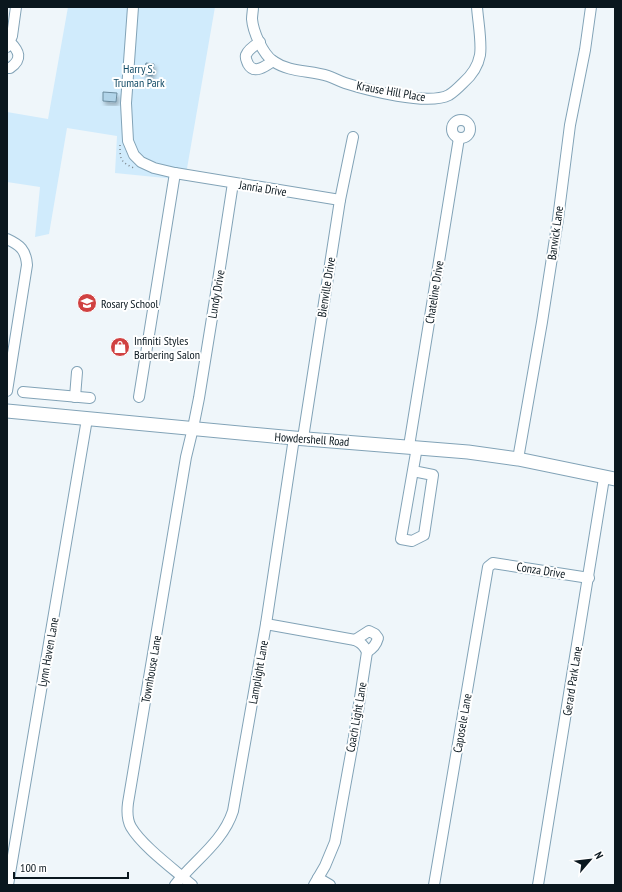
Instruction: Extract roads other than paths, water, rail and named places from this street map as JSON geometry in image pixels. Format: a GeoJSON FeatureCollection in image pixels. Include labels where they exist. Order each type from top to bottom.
{"type":"FeatureCollection","features":[{"type":"Feature","properties":{"kind":"main road","name":"Howdershell Road"},"geometry":{"type":"LineString","coordinates":[[7,411],[468,452],[518,459],[610,478]]}},
{"type":"Feature","properties":{"kind":"street"},"geometry":{"type":"LineString","coordinates":[[7,68],[10,68],[16,64],[18,59],[16,48],[9,44],[16,7]]}},
{"type":"Feature","properties":{"kind":"street","name":"Janria Drive"},"geometry":{"type":"LineString","coordinates":[[133,7],[126,103],[128,141],[134,155],[141,162],[154,168],[180,174],[340,200]]}},
{"type":"Feature","properties":{"kind":"street"},"geometry":{"type":"LineString","coordinates":[[253,7],[252,20],[260,42],[246,54],[246,60],[250,67],[254,69],[261,69],[273,61]]}},
{"type":"Feature","properties":{"kind":"street","name":"Krause Hill Place"},"geometry":{"type":"LineString","coordinates":[[260,42],[264,53],[273,61],[287,69],[323,74],[345,82],[389,94],[424,99],[436,98],[448,95],[458,88],[466,81],[477,65],[480,45],[477,7]]}},
{"type":"Feature","properties":{"kind":"street","name":"Barwick Lane"},"geometry":{"type":"LineString","coordinates":[[518,459],[542,322],[558,219],[570,125],[585,50],[591,7]]}},
{"type":"Feature","properties":{"kind":"street","name":"Bienville Drive"},"geometry":{"type":"LineString","coordinates":[[298,438],[340,200],[353,137]]}},
{"type":"Feature","properties":{"kind":"street","name":"Chateline Drive"},"geometry":{"type":"LineString","coordinates":[[413,471],[433,475],[424,534],[412,541],[401,539],[413,471],[413,446],[459,138]]}},
{"type":"Feature","properties":{"kind":"street"},"geometry":{"type":"LineString","coordinates":[[139,397],[180,174]]}},
{"type":"Feature","properties":{"kind":"street","name":"Lundy Drive"},"geometry":{"type":"LineString","coordinates":[[193,428],[233,183]]}},
{"type":"Feature","properties":{"kind":"street"},"geometry":{"type":"LineString","coordinates":[[7,239],[21,248],[27,256],[28,265],[7,391]]}},
{"type":"Feature","properties":{"kind":"street"},"geometry":{"type":"LineString","coordinates":[[75,397],[77,372]]}},
{"type":"Feature","properties":{"kind":"street"},"geometry":{"type":"LineString","coordinates":[[23,392],[90,398]]}},
{"type":"Feature","properties":{"kind":"street","name":"Lynn Haven Lane"},"geometry":{"type":"LineString","coordinates":[[8,885],[87,419]]}},
{"type":"Feature","properties":{"kind":"street","name":"Townhouse Lane"},"geometry":{"type":"LineString","coordinates":[[192,885],[150,849],[136,834],[128,820],[128,807],[186,457],[193,428]]}},
{"type":"Feature","properties":{"kind":"street","name":"Lamplight Lane"},"geometry":{"type":"LineString","coordinates":[[175,885],[218,839],[227,827],[233,811],[298,438]]}},
{"type":"Feature","properties":{"kind":"street","name":"Gerard Park Lane"},"geometry":{"type":"LineString","coordinates":[[538,885],[589,578],[610,478]]}},
{"type":"Feature","properties":{"kind":"street","name":"Conza Drive"},"geometry":{"type":"LineString","coordinates":[[492,563],[589,578]]}},
{"type":"Feature","properties":{"kind":"street","name":"Caposele Lane"},"geometry":{"type":"LineString","coordinates":[[434,885],[488,567],[492,563]]}},
{"type":"Feature","properties":{"kind":"street"},"geometry":{"type":"LineString","coordinates":[[266,624],[355,640],[361,642],[365,647],[366,652],[373,648],[377,643],[378,638],[375,634],[369,631],[355,640]]}},
{"type":"Feature","properties":{"kind":"street","name":"Coach Light Lane"},"geometry":{"type":"LineString","coordinates":[[316,882],[334,842],[354,737],[366,652]]}},
{"type":"Feature","properties":{"kind":"street"},"geometry":{"type":"LineString","coordinates":[[316,882],[330,885]]}},
{"type":"Feature","properties":{"kind":"place","name":"Rosary School"},"geometry":{"type":"Point","coordinates":[87,303]}},
{"type":"Feature","properties":{"kind":"place","name":"Infiniti Styles Barbering Salon"},"geometry":{"type":"Point","coordinates":[120,347]}},
{"type":"Feature","properties":{"kind":"park label","name":"Harry S. Truman Park"},"geometry":{"type":"Point","coordinates":[139,75]}}]}
